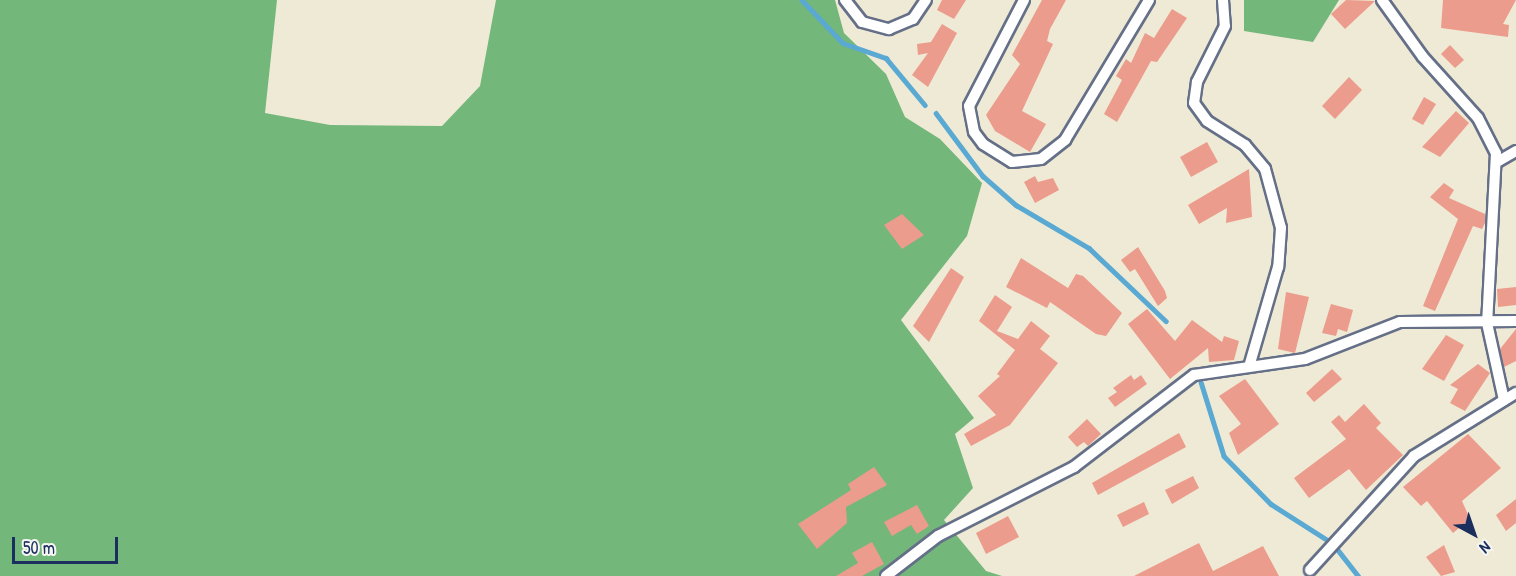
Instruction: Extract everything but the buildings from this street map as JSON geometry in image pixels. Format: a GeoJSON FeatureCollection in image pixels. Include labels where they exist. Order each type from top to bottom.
{"type":"FeatureCollection","features":[{"type":"Feature","properties":{"kind":"street"},"geometry":{"type":"LineString","coordinates":[[845,0],[862,22],[889,29],[913,19],[926,0]]}},
{"type":"Feature","properties":{"kind":"street"},"geometry":{"type":"LineString","coordinates":[[1024,0],[969,106],[974,132],[984,144],[1012,162],[1041,159],[1065,140],[1149,0]]}},
{"type":"Feature","properties":{"kind":"street"},"geometry":{"type":"LineString","coordinates":[[1223,0],[1225,26],[1197,82],[1194,103],[1207,121],[1245,145],[1265,169],[1281,228],[1278,267],[1250,367]]}},
{"type":"Feature","properties":{"kind":"street"},"geometry":{"type":"LineString","coordinates":[[1382,0],[1423,57],[1478,118],[1497,162],[1487,323],[1504,400]]}},
{"type":"Feature","properties":{"kind":"street"},"geometry":{"type":"LineString","coordinates":[[1497,162],[1516,151]]}},
{"type":"Feature","properties":{"kind":"street"},"geometry":{"type":"LineString","coordinates":[[886,576],[938,536],[1074,467],[1194,375],[1305,359],[1394,323],[1516,321]]}},
{"type":"Feature","properties":{"kind":"street"},"geometry":{"type":"LineString","coordinates":[[1310,570],[1414,456],[1516,393]]}},
{"type":"Feature","properties":{"kind":"green space"},"geometry":{"type":"Polygon","coordinates":[[[0,0],[277,0],[265,113],[330,125],[442,126],[480,86],[496,0],[835,0],[844,33],[886,74],[905,117],[940,139],[982,183],[967,236],[901,320],[974,418],[955,434],[973,488],[944,520],[986,571],[1002,576],[0,576],[0,0]]]}},
{"type":"Feature","properties":{"kind":"green space"},"geometry":{"type":"Polygon","coordinates":[[[1244,0],[1339,0],[1313,42],[1244,31],[1244,0]]]}},
{"type":"Feature","properties":{"kind":"waterway"},"geometry":{"type":"LineString","coordinates":[[802,0],[843,43],[886,58],[925,105]]}},
{"type":"Feature","properties":{"kind":"waterway"},"geometry":{"type":"LineString","coordinates":[[936,113],[983,176],[1016,205],[1089,248],[1166,321]]}},
{"type":"Feature","properties":{"kind":"waterway"},"geometry":{"type":"LineString","coordinates":[[1201,382],[1224,456],[1271,504],[1329,541]]}},
{"type":"Feature","properties":{"kind":"waterway"},"geometry":{"type":"LineString","coordinates":[[1338,550],[1358,576]]}}]}
